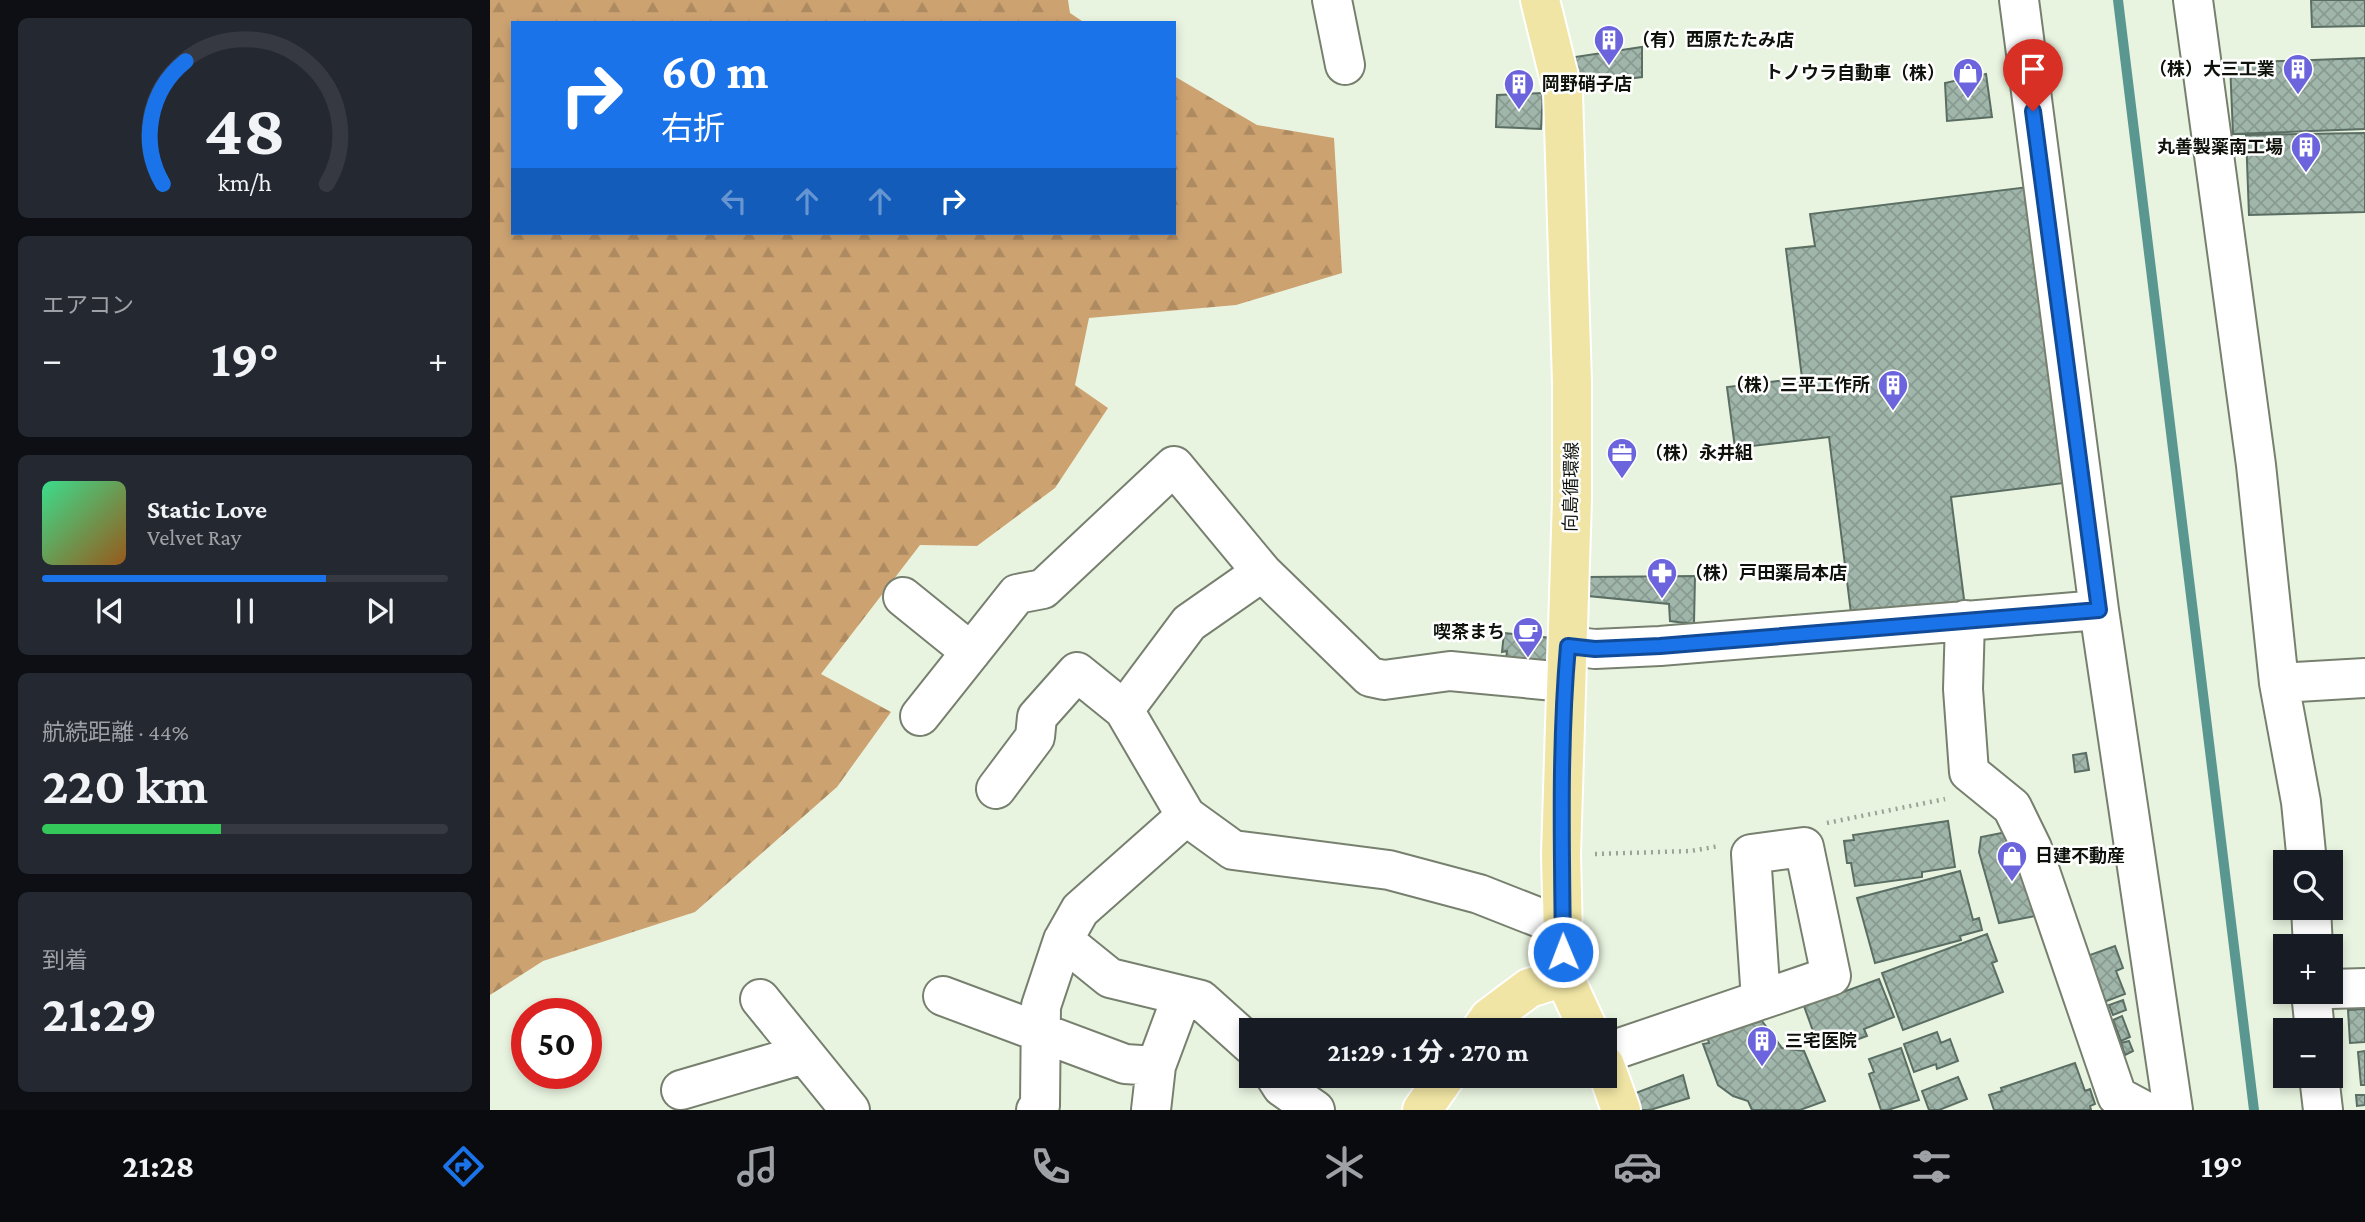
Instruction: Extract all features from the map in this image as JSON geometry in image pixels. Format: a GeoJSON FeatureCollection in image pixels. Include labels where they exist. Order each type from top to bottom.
{"type":"FeatureCollection","features":[{"type":"Feature","properties":{"kind":"main road","name":"向島循環線"},"geometry":{"type":"LineString","coordinates":[[1540,0],[1563,93],[1572,383],[1561,855],[1564,977],[1583,1018]]}},
{"type":"Feature","properties":{"kind":"main road"},"geometry":{"type":"LineString","coordinates":[[1489,1018],[1529,988],[1564,977]]}},
{"type":"Feature","properties":{"kind":"main road"},"geometry":{"type":"LineString","coordinates":[[1422,1110],[1438,1088]]}},
{"type":"Feature","properties":{"kind":"main road"},"geometry":{"type":"LineString","coordinates":[[1614,1088],[1622,1110]]}},
{"type":"Feature","properties":{"kind":"street"},"geometry":{"type":"LineString","coordinates":[[1332,0],[1345,65]]}},
{"type":"Feature","properties":{"kind":"street"},"geometry":{"type":"LineString","coordinates":[[2019,0],[2099,610],[2173,1110]]}},
{"type":"Feature","properties":{"kind":"street"},"geometry":{"type":"LineString","coordinates":[[2193,0],[2256,466],[2278,683],[2301,802],[2306,850]]}},
{"type":"Feature","properties":{"kind":"street"},"geometry":{"type":"LineString","coordinates":[[920,716],[1017,594],[1044,589],[1174,466],[1262,572],[1370,677],[1384,680],[1450,671],[1567,664],[1595,649],[2099,610]]}},
{"type":"Feature","properties":{"kind":"street"},"geometry":{"type":"LineString","coordinates":[[1124,710],[1189,623],[1262,572]]}},
{"type":"Feature","properties":{"kind":"street"},"geometry":{"type":"LineString","coordinates":[[903,597],[971,652]]}},
{"type":"Feature","properties":{"kind":"street"},"geometry":{"type":"LineString","coordinates":[[1965,620],[1962,689],[1969,772],[2012,807],[2032,848],[2117,1096],[2143,1110]]}},
{"type":"Feature","properties":{"kind":"street"},"geometry":{"type":"LineString","coordinates":[[996,789],[1035,737],[1037,717],[1077,672],[1124,710],[1186,816],[1233,850],[1389,870],[1479,894],[1563,927]]}},
{"type":"Feature","properties":{"kind":"street"},"geometry":{"type":"LineString","coordinates":[[2278,683],[2365,678]]}},
{"type":"Feature","properties":{"kind":"street"},"geometry":{"type":"LineString","coordinates":[[1036,1110],[1040,1105],[1041,1006],[1063,940],[1080,910],[1186,816]]}},
{"type":"Feature","properties":{"kind":"street"},"geometry":{"type":"LineString","coordinates":[[1063,940],[1110,978],[1201,1000],[1239,1034]]}},
{"type":"Feature","properties":{"kind":"street"},"geometry":{"type":"LineString","coordinates":[[2343,989],[2365,988]]}},
{"type":"Feature","properties":{"kind":"street"},"geometry":{"type":"LineString","coordinates":[[943,996],[1125,1064],[1156,1066]]}},
{"type":"Feature","properties":{"kind":"street"},"geometry":{"type":"LineString","coordinates":[[1151,1110],[1156,1066],[1182,996]]}},
{"type":"Feature","properties":{"kind":"street"},"geometry":{"type":"LineString","coordinates":[[760,999],[850,1110]]}},
{"type":"Feature","properties":{"kind":"street"},"geometry":{"type":"LineString","coordinates":[[1617,1049],[1761,1000]]}},
{"type":"Feature","properties":{"kind":"street"},"geometry":{"type":"LineString","coordinates":[[681,1090],[804,1054]]}},
{"type":"Feature","properties":{"kind":"street"},"geometry":{"type":"LineString","coordinates":[[1283,1088],[1315,1110]]}},
{"type":"Feature","properties":{"kind":"street"},"geometry":{"type":"LineString","coordinates":[[2320,1088],[2323,1110]]}},
{"type":"Feature","properties":{"kind":"green space"},"geometry":{"type":"Polygon","coordinates":[[[490,0],[1068,0],[1070,13],[1082,21],[511,21],[511,235],[1176,235],[1176,77],[1257,125],[1334,138],[1342,273],[1236,305],[1089,318],[1075,385],[1108,408],[1055,488],[977,546],[920,545],[821,674],[891,712],[837,787],[695,912],[543,961],[490,995],[490,0]]]}},
{"type":"Feature","properties":{"kind":"building"},"geometry":{"type":"Polygon","coordinates":[[[2311,0],[2365,0],[2365,26],[2312,27],[2311,0]]]}},
{"type":"Feature","properties":{"kind":"building","name":"（有）西原たたみ店"},"geometry":{"type":"Polygon","coordinates":[[[1642,47],[1642,77],[1579,85],[1575,57],[1642,47]]]}},
{"type":"Feature","properties":{"kind":"building","name":"（株）大三工業"},"geometry":{"type":"Polygon","coordinates":[[[2365,58],[2365,129],[2233,134],[2230,63],[2365,58]]]}},
{"type":"Feature","properties":{"kind":"building","name":"トノウラ自動車（株）"},"geometry":{"type":"Polygon","coordinates":[[[1986,74],[1992,117],[1947,121],[1945,83],[1986,74]]]}},
{"type":"Feature","properties":{"kind":"building","name":"岡野硝子店"},"geometry":{"type":"Polygon","coordinates":[[[1543,93],[1541,129],[1496,127],[1497,95],[1543,93]]]}},
{"type":"Feature","properties":{"kind":"building","name":"丸善製薬南工場"},"geometry":{"type":"Polygon","coordinates":[[[2365,133],[2365,212],[2249,215],[2246,135],[2365,133]]]}},
{"type":"Feature","properties":{"kind":"building","name":"（株）三平工作所"},"geometry":{"type":"Polygon","coordinates":[[[2028,187],[2064,483],[1951,497],[1965,607],[1852,621],[1829,437],[1735,448],[1727,387],[1802,378],[1786,249],[1815,246],[1810,214],[2028,187]]]}},
{"type":"Feature","properties":{"kind":"building","name":"（株）戸田薬局本店"},"geometry":{"type":"Polygon","coordinates":[[[1695,576],[1694,624],[1670,621],[1669,604],[1588,596],[1588,577],[1695,576]]]}},
{"type":"Feature","properties":{"kind":"building","name":"喫茶まち"},"geometry":{"type":"Polygon","coordinates":[[[1504,633],[1551,638],[1549,673],[1505,667],[1507,651],[1502,652],[1504,633]]]}},
{"type":"Feature","properties":{"kind":"building"},"geometry":{"type":"Polygon","coordinates":[[[2086,753],[2089,770],[2075,772],[2073,755],[2086,753]]]}},
{"type":"Feature","properties":{"kind":"building"},"geometry":{"type":"Polygon","coordinates":[[[1948,821],[1955,867],[1922,872],[1922,877],[1855,886],[1851,863],[1847,863],[1844,841],[1854,840],[1853,835],[1948,821]]]}},
{"type":"Feature","properties":{"kind":"building","name":"日建不動産"},"geometry":{"type":"Polygon","coordinates":[[[2017,830],[2045,914],[1999,923],[1979,852],[1981,837],[2017,830]]]}},
{"type":"Feature","properties":{"kind":"building"},"geometry":{"type":"Polygon","coordinates":[[[1960,871],[1973,920],[1979,918],[1982,930],[1960,936],[1961,940],[1875,963],[1857,898],[1960,871]]]}},
{"type":"Feature","properties":{"kind":"building"},"geometry":{"type":"Polygon","coordinates":[[[1987,934],[1997,961],[1992,963],[2003,992],[1903,1030],[1882,973],[1987,934]]]}},
{"type":"Feature","properties":{"kind":"building"},"geometry":{"type":"Polygon","coordinates":[[[2115,946],[2123,968],[2116,971],[2125,994],[2104,1002],[2087,956],[2115,946]]]}},
{"type":"Feature","properties":{"kind":"building"},"geometry":{"type":"Polygon","coordinates":[[[1879,979],[1894,1017],[1864,1029],[1867,1036],[1848,1043],[1847,1040],[1838,1043],[1836,1039],[1818,1045],[1804,1006],[1879,979]]]}},
{"type":"Feature","properties":{"kind":"building"},"geometry":{"type":"Polygon","coordinates":[[[2123,1000],[2126,1010],[2113,1015],[2109,1005],[2123,1000]]]}},
{"type":"Feature","properties":{"kind":"building"},"geometry":{"type":"Polygon","coordinates":[[[2365,1009],[2365,1042],[2350,1043],[2348,1010],[2365,1009]]]}},
{"type":"Feature","properties":{"kind":"building"},"geometry":{"type":"Polygon","coordinates":[[[2122,1016],[2130,1037],[2121,1041],[2113,1020],[2122,1016]]]}},
{"type":"Feature","properties":{"kind":"building","name":"三宅医院"},"geometry":{"type":"Polygon","coordinates":[[[1762,1021],[1782,1048],[1804,1051],[1825,1101],[1800,1110],[1752,1110],[1748,1101],[1733,1096],[1718,1085],[1703,1044],[1709,1043],[1707,1036],[1762,1021]]]}},
{"type":"Feature","properties":{"kind":"building"},"geometry":{"type":"Polygon","coordinates":[[[1937,1032],[1941,1043],[1950,1039],[1958,1061],[1937,1069],[1936,1064],[1914,1072],[1904,1044],[1937,1032]]]}},
{"type":"Feature","properties":{"kind":"building"},"geometry":{"type":"Polygon","coordinates":[[[2129,1041],[2133,1051],[2125,1055],[2121,1043],[2129,1041]]]}},
{"type":"Feature","properties":{"kind":"building"},"geometry":{"type":"Polygon","coordinates":[[[1901,1048],[1919,1100],[1881,1110],[1869,1074],[1874,1072],[1869,1059],[1901,1048]]]}},
{"type":"Feature","properties":{"kind":"building"},"geometry":{"type":"Polygon","coordinates":[[[2365,1051],[2365,1085],[2361,1085],[2358,1052],[2365,1051]]]}},
{"type":"Feature","properties":{"kind":"building"},"geometry":{"type":"Polygon","coordinates":[[[2075,1063],[2085,1091],[2090,1089],[2095,1104],[2090,1106],[2091,1110],[1994,1110],[1989,1095],[2002,1091],[2001,1088],[2075,1063]]]}},
{"type":"Feature","properties":{"kind":"building"},"geometry":{"type":"Polygon","coordinates":[[[1683,1075],[1689,1098],[1650,1110],[1629,1110],[1625,1097],[1683,1075]]]}},
{"type":"Feature","properties":{"kind":"building"},"geometry":{"type":"Polygon","coordinates":[[[1958,1077],[1967,1099],[1939,1110],[1929,1110],[1922,1091],[1958,1077]]]}},
{"type":"Feature","properties":{"kind":"building"},"geometry":{"type":"Polygon","coordinates":[[[2356,1095],[2365,1095],[2365,1105],[2357,1106],[2356,1095]]]}},
{"type":"Feature","properties":{"kind":"waterway"},"geometry":{"type":"LineString","coordinates":[[2118,0],[2254,1110]]}},
{"type":"Feature","properties":{"kind":"place","name":"（有）西原たたみ店"},"geometry":{"type":"Point","coordinates":[1609,67]}},
{"type":"Feature","properties":{"kind":"place","name":"（株）大三工業"},"geometry":{"type":"Point","coordinates":[2298,96]}},
{"type":"Feature","properties":{"kind":"place","name":"トノウラ自動車（株）"},"geometry":{"type":"Point","coordinates":[1968,100]}},
{"type":"Feature","properties":{"kind":"place","name":"岡野硝子店"},"geometry":{"type":"Point","coordinates":[1519,111]}},
{"type":"Feature","properties":{"kind":"place","name":"丸善製薬南工場"},"geometry":{"type":"Point","coordinates":[2306,174]}},
{"type":"Feature","properties":{"kind":"place","name":"（株）三平工作所"},"geometry":{"type":"Point","coordinates":[1893,412]}},
{"type":"Feature","properties":{"kind":"place","name":"（株）永井組"},"geometry":{"type":"Point","coordinates":[1622,480]}},
{"type":"Feature","properties":{"kind":"place","name":"（株）戸田薬局本店"},"geometry":{"type":"Point","coordinates":[1662,600]}},
{"type":"Feature","properties":{"kind":"place","name":"喫茶まち"},"geometry":{"type":"Point","coordinates":[1528,659]}},
{"type":"Feature","properties":{"kind":"place","name":"日建不動産"},"geometry":{"type":"Point","coordinates":[2012,883]}},
{"type":"Feature","properties":{"kind":"place","name":"三宅医院"},"geometry":{"type":"Point","coordinates":[1762,1068]}},
{"type":"Feature","properties":{"kind":"route"},"geometry":{"type":"LineString","coordinates":[[1563,952],[1561,855],[1568,646],[1595,649],[1751,640],[2099,610],[2033,111]]}}]}
